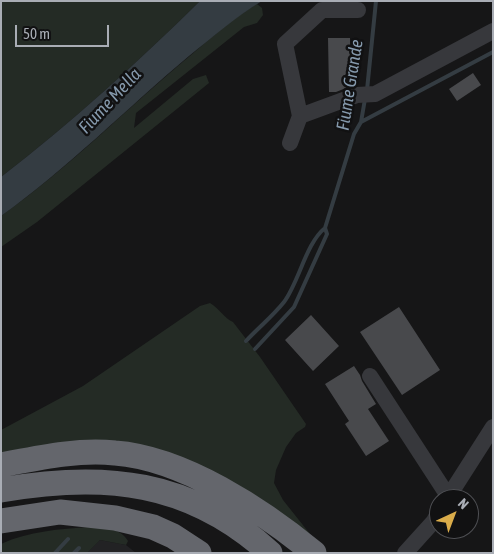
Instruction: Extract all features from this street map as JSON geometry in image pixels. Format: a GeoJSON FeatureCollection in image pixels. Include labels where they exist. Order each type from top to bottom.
{"type":"FeatureCollection","features":[{"type":"Feature","properties":{"kind":"highway"},"geometry":{"type":"LineString","coordinates":[[1,465],[82,452],[116,452],[155,461],[221,490],[266,516],[314,553]]}},
{"type":"Feature","properties":{"kind":"highway"},"geometry":{"type":"LineString","coordinates":[[1,490],[31,484],[86,481],[112,482],[163,490],[200,505],[227,519],[270,553]]}},
{"type":"Feature","properties":{"kind":"highway"},"geometry":{"type":"LineString","coordinates":[[1,506],[70,498],[109,498],[156,505],[217,533],[244,553]]}},
{"type":"Feature","properties":{"kind":"highway"},"geometry":{"type":"LineString","coordinates":[[1,521],[60,512],[115,518],[153,527],[173,536],[199,553]]}},
{"type":"Feature","properties":{"kind":"street"},"geometry":{"type":"LineString","coordinates":[[290,143],[300,116],[285,44],[322,10],[358,10]]}},
{"type":"Feature","properties":{"kind":"street"},"geometry":{"type":"LineString","coordinates":[[300,116],[357,95],[375,94],[493,31]]}},
{"type":"Feature","properties":{"kind":"street"},"geometry":{"type":"LineString","coordinates":[[370,376],[441,489]]}},
{"type":"Feature","properties":{"kind":"street"},"geometry":{"type":"LineString","coordinates":[[453,489],[493,427]]}},
{"type":"Feature","properties":{"kind":"street"},"geometry":{"type":"LineString","coordinates":[[405,553],[429,526]]}},
{"type":"Feature","properties":{"kind":"shaded area"},"geometry":{"type":"Polygon","coordinates":[[[1,1],[200,1],[103,92],[1,177],[1,1]]]}},
{"type":"Feature","properties":{"kind":"shaded area"},"geometry":{"type":"Polygon","coordinates":[[[257,4],[262,8],[263,15],[257,23],[244,27],[136,113],[134,128],[193,79],[206,75],[209,83],[37,222],[1,247],[1,216],[74,158],[215,35],[257,4]]]}},
{"type":"Feature","properties":{"kind":"shaded area"},"geometry":{"type":"Polygon","coordinates":[[[210,303],[233,322],[260,357],[306,424],[305,427],[296,433],[286,447],[276,470],[274,483],[283,500],[310,534],[180,462],[1,460],[1,430],[83,386],[200,306],[210,303]]]}},
{"type":"Feature","properties":{"kind":"shaded area"},"geometry":{"type":"Polygon","coordinates":[[[90,527],[116,531],[125,536],[128,541],[126,545],[100,540],[87,553],[1,553],[1,544],[22,536],[90,527]]]}},
{"type":"Feature","properties":{"kind":"shaded area"},"geometry":{"type":"Polygon","coordinates":[[[100,540],[126,545],[136,553],[87,553],[100,540]]]}},
{"type":"Feature","properties":{"kind":"water","name":"Fiume Mella"},"geometry":{"type":"Polygon","coordinates":[[[200,1],[262,1],[233,20],[189,56],[50,178],[1,216],[1,177],[103,92],[200,1]]]}},
{"type":"Feature","properties":{"kind":"building"},"geometry":{"type":"Polygon","coordinates":[[[328,38],[350,38],[351,86],[336,92],[329,92],[328,38]]]}},
{"type":"Feature","properties":{"kind":"building"},"geometry":{"type":"Polygon","coordinates":[[[473,73],[481,85],[457,101],[449,89],[473,73]]]}},
{"type":"Feature","properties":{"kind":"building"},"geometry":{"type":"Polygon","coordinates":[[[399,307],[440,370],[402,395],[360,332],[399,307]]]}},
{"type":"Feature","properties":{"kind":"building"},"geometry":{"type":"Polygon","coordinates":[[[311,315],[339,346],[313,371],[285,340],[311,315]]]}},
{"type":"Feature","properties":{"kind":"building"},"geometry":{"type":"Polygon","coordinates":[[[354,366],[376,404],[368,409],[389,441],[366,456],[345,424],[349,421],[325,384],[354,366]]]}},
{"type":"Feature","properties":{"kind":"waterway","name":"Fiume Grande"},"geometry":{"type":"LineString","coordinates":[[367,90],[376,1]]}},
{"type":"Feature","properties":{"kind":"waterway"},"geometry":{"type":"LineString","coordinates":[[361,122],[493,52]]}},
{"type":"Feature","properties":{"kind":"waterway","name":"Fiume Grande"},"geometry":{"type":"LineString","coordinates":[[246,341],[284,302],[313,243],[325,228],[354,134],[361,122],[365,99]]}},
{"type":"Feature","properties":{"kind":"waterway"},"geometry":{"type":"LineString","coordinates":[[255,349],[294,307],[327,234],[325,228]]}},
{"type":"Feature","properties":{"kind":"waterway"},"geometry":{"type":"LineString","coordinates":[[55,553],[68,539]]}},
{"type":"Feature","properties":{"kind":"waterway"},"geometry":{"type":"LineString","coordinates":[[74,553],[79,548]]}}]}
